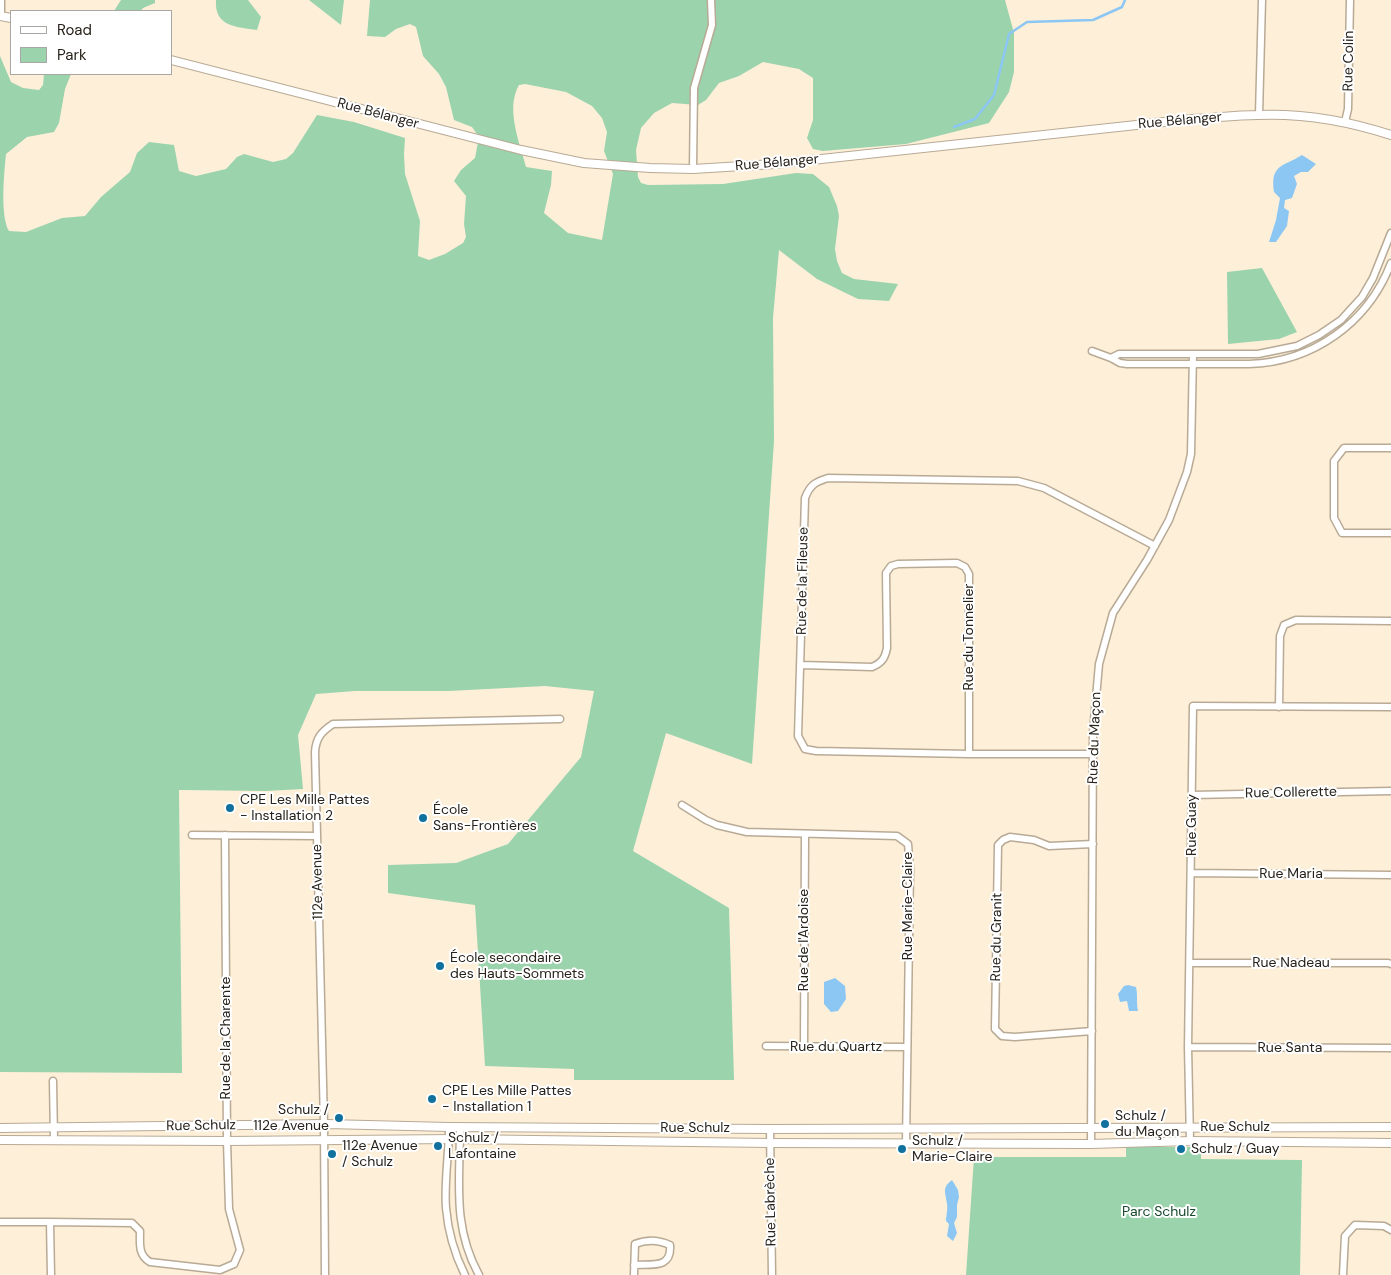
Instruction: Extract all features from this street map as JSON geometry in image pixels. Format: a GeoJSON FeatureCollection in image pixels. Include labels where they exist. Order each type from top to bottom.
{"type":"FeatureCollection","features":[{"type":"Feature","properties":{"kind":"street"},"geometry":{"type":"LineString","coordinates":[[0,16],[1,0]]}},
{"type":"Feature","properties":{"kind":"street"},"geometry":{"type":"LineString","coordinates":[[692,169],[694,88],[712,25],[711,0]]}},
{"type":"Feature","properties":{"kind":"street"},"geometry":{"type":"LineString","coordinates":[[1258,114],[1262,0]]}},
{"type":"Feature","properties":{"kind":"street","name":"Rue Colin"},"geometry":{"type":"LineString","coordinates":[[1345,122],[1348,109],[1350,0]]}},
{"type":"Feature","properties":{"kind":"street","name":"Rue Bélanger"},"geometry":{"type":"LineString","coordinates":[[172,60],[521,150],[584,163],[650,168],[692,169],[775,164],[1192,119],[1258,114],[1345,122],[1391,135]]}},
{"type":"Feature","properties":{"kind":"street"},"geometry":{"type":"LineString","coordinates":[[1111,358],[1119,354],[1258,354],[1276,352],[1297,346],[1319,336],[1341,320],[1362,297],[1374,278],[1391,233]]}},
{"type":"Feature","properties":{"kind":"street"},"geometry":{"type":"LineString","coordinates":[[1092,350],[1120,363],[1127,364],[1269,363],[1304,353],[1326,342],[1364,309],[1391,263]]}},
{"type":"Feature","properties":{"kind":"street","name":"Rue du Maçon"},"geometry":{"type":"LineString","coordinates":[[1091,1144],[1093,754],[1098,664],[1113,613],[1169,520],[1187,472],[1191,454],[1193,354]]}},
{"type":"Feature","properties":{"kind":"street"},"geometry":{"type":"LineString","coordinates":[[1391,448],[1344,448],[1334,461],[1334,518],[1342,533],[1391,533]]}},
{"type":"Feature","properties":{"kind":"street","name":"Rue de la Fileuse"},"geometry":{"type":"LineString","coordinates":[[1093,754],[969,754],[816,751],[805,749],[798,736],[805,498],[809,488],[816,482],[828,478],[1018,481],[1044,488],[1155,546]]}},
{"type":"Feature","properties":{"kind":"street","name":"Rue du Tonnelier"},"geometry":{"type":"LineString","coordinates":[[801,665],[872,667],[879,665],[885,658],[887,648],[886,573],[891,566],[898,564],[957,563],[965,567],[970,574],[969,754]]}},
{"type":"Feature","properties":{"kind":"street"},"geometry":{"type":"LineString","coordinates":[[1279,707],[1280,636],[1284,625],[1296,620],[1391,621]]}},
{"type":"Feature","properties":{"kind":"street","name":"Rue Guay"},"geometry":{"type":"LineString","coordinates":[[1190,1141],[1188,1047],[1192,706],[1391,707]]}},
{"type":"Feature","properties":{"kind":"street","name":"112e Avenue"},"geometry":{"type":"LineString","coordinates":[[325,1275],[324,1124],[316,740],[322,731],[333,724],[560,720]]}},
{"type":"Feature","properties":{"kind":"street","name":"Rue Collerette"},"geometry":{"type":"LineString","coordinates":[[1192,795],[1391,791]]}},
{"type":"Feature","properties":{"kind":"street","name":"Rue Marie-Claire"},"geometry":{"type":"LineString","coordinates":[[682,805],[706,820],[727,828],[747,832],[897,836],[908,844],[910,869],[906,1143]]}},
{"type":"Feature","properties":{"kind":"street","name":"Rue de l'Ardoise"},"geometry":{"type":"LineString","coordinates":[[804,1047],[805,834]]}},
{"type":"Feature","properties":{"kind":"street","name":"Rue de la Charente"},"geometry":{"type":"LineString","coordinates":[[0,1222],[132,1223],[140,1231],[140,1251],[144,1259],[150,1262],[220,1270],[234,1264],[240,1250],[229,1208],[225,835]]}},
{"type":"Feature","properties":{"kind":"street"},"geometry":{"type":"LineString","coordinates":[[192,836],[317,836]]}},
{"type":"Feature","properties":{"kind":"street","name":"Rue du Granit"},"geometry":{"type":"LineString","coordinates":[[1092,1032],[1015,1037],[1002,1036],[995,1029],[998,846],[1003,840],[1010,838],[1034,840],[1049,846],[1093,844]]}},
{"type":"Feature","properties":{"kind":"street","name":"Rue Maria"},"geometry":{"type":"LineString","coordinates":[[1191,874],[1391,875]]}},
{"type":"Feature","properties":{"kind":"street","name":"Rue Nadeau"},"geometry":{"type":"LineString","coordinates":[[1190,963],[1391,964]]}},
{"type":"Feature","properties":{"kind":"street","name":"Rue du Quartz"},"geometry":{"type":"LineString","coordinates":[[766,1046],[907,1047]]}},
{"type":"Feature","properties":{"kind":"street","name":"Rue Santa"},"geometry":{"type":"LineString","coordinates":[[1188,1047],[1391,1048]]}},
{"type":"Feature","properties":{"kind":"street"},"geometry":{"type":"LineString","coordinates":[[53,1081],[54,1140]]}},
{"type":"Feature","properties":{"kind":"street","name":"Rue Schulz"},"geometry":{"type":"LineString","coordinates":[[0,1128],[324,1124],[449,1127],[770,1129],[1391,1128]]}},
{"type":"Feature","properties":{"kind":"street"},"geometry":{"type":"LineString","coordinates":[[384,1139],[385,1125]]}},
{"type":"Feature","properties":{"kind":"street"},"geometry":{"type":"LineString","coordinates":[[449,1127],[446,1208],[449,1230],[458,1261],[465,1275]]}},
{"type":"Feature","properties":{"kind":"street"},"geometry":{"type":"LineString","coordinates":[[460,1127],[458,1194],[461,1227],[469,1257],[479,1275]]}},
{"type":"Feature","properties":{"kind":"street"},"geometry":{"type":"LineString","coordinates":[[1305,1127],[1305,1142]]}},
{"type":"Feature","properties":{"kind":"street"},"geometry":{"type":"LineString","coordinates":[[1010,1128],[1010,1144]]}},
{"type":"Feature","properties":{"kind":"street","name":"Rue Labrèche"},"geometry":{"type":"LineString","coordinates":[[770,1129],[772,1275]]}},
{"type":"Feature","properties":{"kind":"street","name":"Rue Schulz"},"geometry":{"type":"LineString","coordinates":[[0,1140],[460,1139],[770,1143],[1091,1144],[1190,1141],[1391,1143]]}},
{"type":"Feature","properties":{"kind":"street"},"geometry":{"type":"LineString","coordinates":[[50,1222],[51,1275]]}},
{"type":"Feature","properties":{"kind":"street"},"geometry":{"type":"LineString","coordinates":[[1343,1275],[1344,1236],[1355,1224],[1384,1226],[1391,1230]]}},
{"type":"Feature","properties":{"kind":"street"},"geometry":{"type":"LineString","coordinates":[[634,1265],[663,1263],[671,1254],[670,1245],[662,1241],[642,1241],[635,1244],[634,1265],[634,1275]]}},
{"type":"Feature","properties":{"kind":"green space"},"geometry":{"type":"Polygon","coordinates":[[[121,0],[155,0],[155,3],[142,10],[115,10],[121,0]]]}},
{"type":"Feature","properties":{"kind":"green space"},"geometry":{"type":"Polygon","coordinates":[[[216,0],[248,0],[261,17],[257,30],[235,26],[223,21],[216,9],[216,0]]]}},
{"type":"Feature","properties":{"kind":"green space"},"geometry":{"type":"Polygon","coordinates":[[[309,0],[344,0],[341,25],[309,0]]]}},
{"type":"Feature","properties":{"kind":"green space"},"geometry":{"type":"Polygon","coordinates":[[[370,0],[1005,0],[1014,33],[1014,72],[1009,92],[989,123],[906,144],[823,151],[813,149],[807,138],[813,120],[813,78],[799,69],[763,62],[739,76],[719,83],[706,100],[698,105],[672,103],[654,113],[641,128],[636,150],[638,177],[641,183],[648,185],[723,184],[796,173],[813,174],[829,187],[837,206],[839,216],[835,249],[842,273],[854,279],[898,284],[889,301],[858,299],[817,279],[779,250],[773,318],[774,441],[752,764],[666,733],[633,851],[729,908],[734,1080],[574,1080],[574,1069],[485,1066],[475,905],[388,893],[388,865],[456,863],[508,844],[581,757],[594,691],[545,686],[449,691],[355,691],[316,694],[298,735],[303,789],[266,791],[179,790],[182,1073],[0,1072],[0,56],[11,82],[23,88],[39,90],[43,85],[44,75],[71,75],[65,89],[59,123],[54,132],[27,137],[6,154],[4,215],[9,231],[26,232],[62,218],[85,216],[101,197],[130,172],[137,153],[149,142],[174,145],[179,171],[196,176],[226,169],[237,157],[244,154],[273,162],[286,159],[293,153],[317,115],[354,122],[405,138],[405,174],[420,221],[418,256],[429,260],[445,254],[463,243],[466,237],[464,224],[466,196],[454,181],[461,170],[475,158],[479,137],[472,127],[454,120],[446,87],[439,74],[423,56],[416,27],[410,24],[396,29],[385,37],[367,36],[370,0]],[[525,84],[519,85],[515,94],[513,115],[526,167],[552,171],[551,185],[544,213],[568,233],[602,240],[613,174],[604,151],[607,132],[602,118],[592,106],[566,92],[525,84]]]}},
{"type":"Feature","properties":{"kind":"green space"},"geometry":{"type":"Polygon","coordinates":[[[1262,268],[1297,332],[1279,339],[1228,344],[1227,272],[1262,268]]]}},
{"type":"Feature","properties":{"kind":"green space","name":"Parc Schulz"},"geometry":{"type":"Polygon","coordinates":[[[1126,1147],[1201,1147],[1201,1159],[1302,1160],[1300,1275],[966,1275],[974,1157],[1126,1157],[1126,1147]]]}},
{"type":"Feature","properties":{"kind":"water"},"geometry":{"type":"Polygon","coordinates":[[[1302,155],[1316,164],[1308,172],[1301,172],[1294,176],[1297,184],[1292,198],[1285,200],[1284,208],[1289,211],[1287,226],[1276,242],[1269,242],[1280,198],[1274,192],[1274,176],[1279,168],[1302,155]]]}},
{"type":"Feature","properties":{"kind":"water"},"geometry":{"type":"Polygon","coordinates":[[[835,978],[845,986],[846,999],[838,1011],[831,1012],[824,1004],[824,982],[835,978]]]}},
{"type":"Feature","properties":{"kind":"water"},"geometry":{"type":"Polygon","coordinates":[[[1124,986],[1136,987],[1138,1011],[1129,1011],[1127,1001],[1120,1002],[1118,994],[1124,986]]]}},
{"type":"Feature","properties":{"kind":"water"},"geometry":{"type":"Polygon","coordinates":[[[952,1180],[958,1190],[959,1197],[957,1217],[954,1223],[957,1233],[953,1241],[947,1236],[949,1224],[946,1221],[945,1191],[946,1186],[952,1180]]]}},
{"type":"Feature","properties":{"kind":"waterway"},"geometry":{"type":"LineString","coordinates":[[954,127],[975,119],[994,95],[1009,34],[1027,22],[1093,20],[1122,7],[1125,0]]}},
{"type":"Feature","properties":{"kind":"place","name":"CPE Les Mille Pattes - Installation 2"},"geometry":{"type":"Point","coordinates":[230,808]}},
{"type":"Feature","properties":{"kind":"place","name":"École Sans-Frontières"},"geometry":{"type":"Point","coordinates":[423,818]}},
{"type":"Feature","properties":{"kind":"place","name":"École secondaire des Hauts-Sommets"},"geometry":{"type":"Point","coordinates":[440,966]}},
{"type":"Feature","properties":{"kind":"place","name":"CPE Les Mille Pattes - Installation 1"},"geometry":{"type":"Point","coordinates":[432,1099]}},
{"type":"Feature","properties":{"kind":"place","name":"Schulz / 112e Avenue"},"geometry":{"type":"Point","coordinates":[339,1118]}},
{"type":"Feature","properties":{"kind":"place","name":"Schulz / du Maçon"},"geometry":{"type":"Point","coordinates":[1105,1124]}},
{"type":"Feature","properties":{"kind":"place","name":"Schulz / Lafontaine"},"geometry":{"type":"Point","coordinates":[438,1146]}},
{"type":"Feature","properties":{"kind":"place","name":"Schulz / Marie-Claire"},"geometry":{"type":"Point","coordinates":[902,1149]}},
{"type":"Feature","properties":{"kind":"place","name":"Schulz / Guay"},"geometry":{"type":"Point","coordinates":[1181,1149]}},
{"type":"Feature","properties":{"kind":"place","name":"112e Avenue / Schulz"},"geometry":{"type":"Point","coordinates":[332,1154]}}]}
